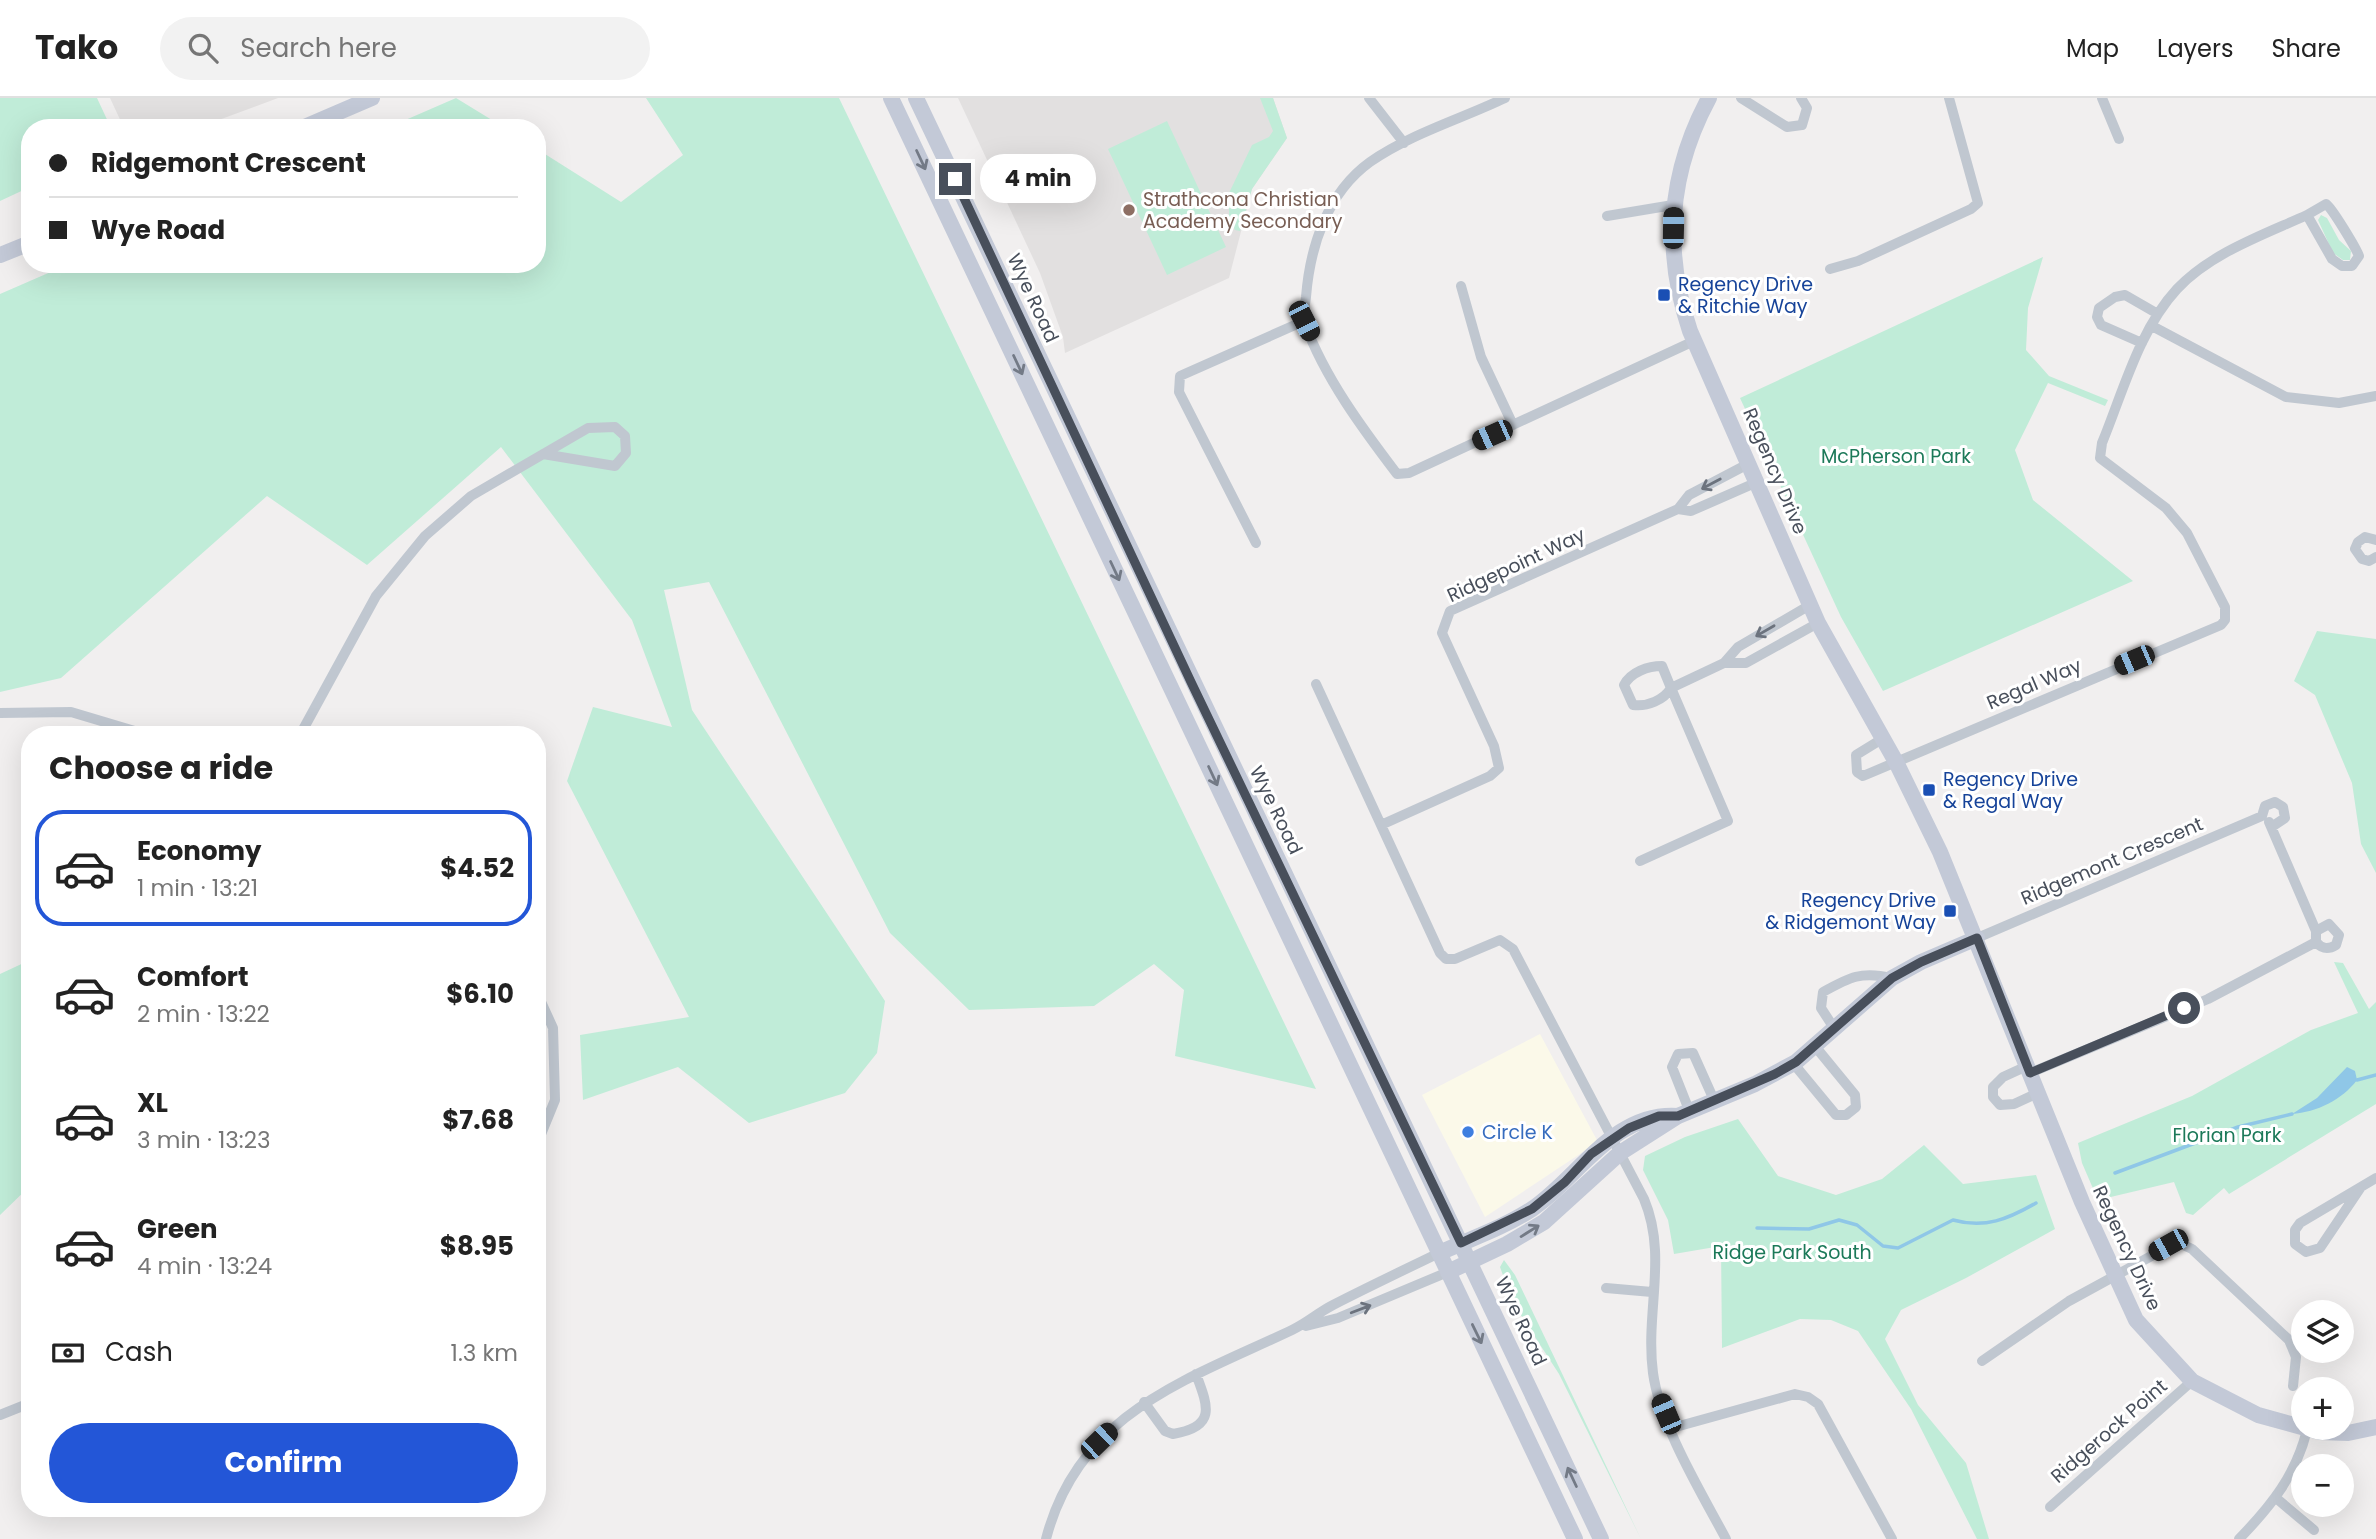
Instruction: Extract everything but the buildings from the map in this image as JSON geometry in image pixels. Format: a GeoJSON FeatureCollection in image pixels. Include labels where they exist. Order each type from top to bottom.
{"type":"FeatureCollection","features":[{"type":"Feature","properties":{"kind":"main road"},"geometry":{"type":"LineString","coordinates":[[323,119],[372,98]]}},
{"type":"Feature","properties":{"kind":"main road"},"geometry":{"type":"LineString","coordinates":[[891,98],[1575,1539]]}},
{"type":"Feature","properties":{"kind":"main road","name":"Wye Road"},"geometry":{"type":"LineString","coordinates":[[916,98],[1601,1539]]}},
{"type":"Feature","properties":{"kind":"main road","name":"Regency Drive"},"geometry":{"type":"LineString","coordinates":[[1709,98],[1693,129],[1673,205],[1672,249],[1678,292],[1694,341],[1755,483],[1818,623],[1896,762],[1977,938],[2113,1276],[2136,1321],[2192,1381],[2258,1416],[2291,1425]]}},
{"type":"Feature","properties":{"kind":"main road"},"geometry":{"type":"LineString","coordinates":[[0,256],[21,247]]}},
{"type":"Feature","properties":{"kind":"main road"},"geometry":{"type":"LineString","coordinates":[[1448,1272],[1544,1222],[1617,1146],[1646,1120],[1683,1113],[1755,1084],[1794,1063],[1892,978],[1921,962],[1977,938]]}},
{"type":"Feature","properties":{"kind":"main road"},"geometry":{"type":"LineString","coordinates":[[1439,1253],[1532,1209],[1617,1146]]}},
{"type":"Feature","properties":{"kind":"main road","name":"Regency Drive"},"geometry":{"type":"LineString","coordinates":[[2354,1432],[2376,1427]]}},
{"type":"Feature","properties":{"kind":"street"},"geometry":{"type":"LineString","coordinates":[[1369,98],[1404,143]]}},
{"type":"Feature","properties":{"kind":"street"},"geometry":{"type":"LineString","coordinates":[[1505,98],[1404,143],[1369,162],[1331,205],[1320,229],[1307,286],[1304,321],[1332,379],[1397,474],[1409,473],[1694,341]]}},
{"type":"Feature","properties":{"kind":"street"},"geometry":{"type":"LineString","coordinates":[[1741,98],[1787,127],[1802,125],[1807,108],[1801,98]]}},
{"type":"Feature","properties":{"kind":"street"},"geometry":{"type":"LineString","coordinates":[[1830,270],[1858,261],[1971,209],[1978,203],[1949,98]]}},
{"type":"Feature","properties":{"kind":"street"},"geometry":{"type":"LineString","coordinates":[[2102,98],[2119,139]]}},
{"type":"Feature","properties":{"kind":"street","name":"Regal Way"},"geometry":{"type":"LineString","coordinates":[[1896,762],[2221,625],[2225,620],[2225,607],[2187,533],[2166,508],[2100,458],[2102,443],[2142,343],[2158,314],[2178,288],[2200,270],[2234,248],[2326,204],[2333,208],[2346,237],[2356,247],[2359,256],[2357,262],[2342,267],[2332,259],[2307,215]]}},
{"type":"Feature","properties":{"kind":"street"},"geometry":{"type":"LineString","coordinates":[[1607,216],[1673,205]]}},
{"type":"Feature","properties":{"kind":"street"},"geometry":{"type":"LineString","coordinates":[[1461,286],[1481,357],[1513,425]]}},
{"type":"Feature","properties":{"kind":"street"},"geometry":{"type":"LineString","coordinates":[[2142,343],[2101,324],[2097,317],[2099,308],[2115,297],[2126,295],[2158,314]]}},
{"type":"Feature","properties":{"kind":"street"},"geometry":{"type":"LineString","coordinates":[[1256,543],[1179,392],[1180,376],[1304,321]]}},
{"type":"Feature","properties":{"kind":"street"},"geometry":{"type":"LineString","coordinates":[[2152,326],[2286,397],[2339,403],[2376,396]]}},
{"type":"Feature","properties":{"kind":"street"},"geometry":{"type":"LineString","coordinates":[[305,726],[376,596],[425,536],[471,496],[543,454],[588,428],[615,427],[625,436],[626,453],[615,466],[543,454]]}},
{"type":"Feature","properties":{"kind":"street","name":"Ridgepoint Way"},"geometry":{"type":"LineString","coordinates":[[1381,825],[1490,776],[1500,768],[1494,747],[1442,633],[1450,611],[1678,509],[1689,495],[1748,464]]}},
{"type":"Feature","properties":{"kind":"street","name":"Ridgepoint Way"},"geometry":{"type":"LineString","coordinates":[[1678,509],[1691,511],[1755,483]]}},
{"type":"Feature","properties":{"kind":"street"},"geometry":{"type":"LineString","coordinates":[[2376,540],[2365,537],[2358,542],[2355,550],[2362,559],[2369,561],[2376,557]]}},
{"type":"Feature","properties":{"kind":"street"},"geometry":{"type":"LineString","coordinates":[[1640,861],[1728,821],[1671,688],[1662,666],[1652,666],[1629,677],[1624,685],[1633,705],[1642,707],[1666,696],[1671,688],[1724,663],[1738,647],[1810,605]]}},
{"type":"Feature","properties":{"kind":"street"},"geometry":{"type":"LineString","coordinates":[[1724,663],[1746,663],[1818,623]]}},
{"type":"Feature","properties":{"kind":"street"},"geometry":{"type":"LineString","coordinates":[[1316,684],[1440,953],[1446,959],[1455,959],[1500,940],[1513,949],[1617,1146],[1653,1224],[1658,1253],[1649,1329],[1653,1375],[1672,1428],[1726,1539]]}},
{"type":"Feature","properties":{"kind":"street"},"geometry":{"type":"LineString","coordinates":[[0,712],[71,712],[118,726]]}},
{"type":"Feature","properties":{"kind":"street"},"geometry":{"type":"LineString","coordinates":[[1882,739],[1856,755],[1854,762],[1857,772],[1867,776],[1896,762]]}},
{"type":"Feature","properties":{"kind":"street","name":"Ridgemont Crescent"},"geometry":{"type":"LineString","coordinates":[[1977,938],[2262,816],[2269,803],[2281,805],[2285,818],[2273,826]]}},
{"type":"Feature","properties":{"kind":"street","name":"Ridgemont Crescent"},"geometry":{"type":"LineString","coordinates":[[2029,1070],[2208,999],[2316,937],[2273,826],[2262,816]]}},
{"type":"Feature","properties":{"kind":"street"},"geometry":{"type":"LineString","coordinates":[[1834,1028],[1821,1008],[1823,992],[1857,975],[1870,973],[1892,978]]}},
{"type":"Feature","properties":{"kind":"street"},"geometry":{"type":"LineString","coordinates":[[546,1013],[553,1028],[555,1100],[546,1122]]}},
{"type":"Feature","properties":{"kind":"street"},"geometry":{"type":"LineString","coordinates":[[1794,1063],[1836,1115],[1846,1115],[1856,1107],[1855,1095],[1814,1045]]}},
{"type":"Feature","properties":{"kind":"street"},"geometry":{"type":"LineString","coordinates":[[1683,1113],[1672,1067],[1678,1054],[1693,1053],[1714,1100]]}},
{"type":"Feature","properties":{"kind":"street"},"geometry":{"type":"LineString","coordinates":[[2029,1070],[2003,1077],[1993,1087],[1993,1097],[2000,1105],[2014,1104],[2038,1093]]}},
{"type":"Feature","properties":{"kind":"street"},"geometry":{"type":"LineString","coordinates":[[2361,1187],[2320,1248],[2306,1252],[2295,1244],[2295,1230],[2300,1223],[2376,1178]]}},
{"type":"Feature","properties":{"kind":"street"},"geometry":{"type":"LineString","coordinates":[[1982,1361],[2068,1301],[2177,1242],[2192,1249],[2289,1340],[2296,1357],[2294,1377]]}},
{"type":"Feature","properties":{"kind":"street"},"geometry":{"type":"LineString","coordinates":[[1046,1539],[1062,1496],[1077,1471],[1099,1441],[1144,1402],[1196,1374],[1296,1328],[1330,1306],[1439,1253]]}},
{"type":"Feature","properties":{"kind":"street"},"geometry":{"type":"LineString","coordinates":[[1296,1328],[1338,1318],[1448,1272]]}},
{"type":"Feature","properties":{"kind":"street"},"geometry":{"type":"LineString","coordinates":[[1606,1288],[1652,1292]]}},
{"type":"Feature","properties":{"kind":"street"},"geometry":{"type":"LineString","coordinates":[[1144,1402],[1165,1431],[1173,1434],[1203,1421],[1208,1413],[1208,1404],[1196,1374]]}},
{"type":"Feature","properties":{"kind":"street","name":"Ridgerock Point"},"geometry":{"type":"LineString","coordinates":[[2050,1507],[2192,1381]]}},
{"type":"Feature","properties":{"kind":"street"},"geometry":{"type":"LineString","coordinates":[[1672,1428],[1795,1394],[1808,1397],[1818,1404],[1892,1539]]}},
{"type":"Feature","properties":{"kind":"street"},"geometry":{"type":"LineString","coordinates":[[0,1415],[21,1407]]}},
{"type":"Feature","properties":{"kind":"street"},"geometry":{"type":"LineString","coordinates":[[2238,1539],[2276,1498],[2294,1469],[2304,1440]]}},
{"type":"Feature","properties":{"kind":"street"},"geometry":{"type":"LineString","coordinates":[[2276,1498],[2314,1530]]}},
{"type":"Feature","properties":{"kind":"shaded area"},"geometry":{"type":"Polygon","coordinates":[[[110,98],[278,98],[221,119],[120,119],[110,98]]]}},
{"type":"Feature","properties":{"kind":"shaded area","name":"Strathcona Christian Academy Secondary"},"geometry":{"type":"Polygon","coordinates":[[[958,98],[1273,98],[1287,138],[1252,189],[1229,278],[1065,353],[1063,337],[1040,273],[958,98]]]}},
{"type":"Feature","properties":{"kind":"shaded area"},"geometry":{"type":"Polygon","coordinates":[[[1540,1034],[1598,1142],[1485,1217],[1422,1095],[1540,1034]]]}},
{"type":"Feature","properties":{"kind":"green space"},"geometry":{"type":"Polygon","coordinates":[[[0,98],[97,98],[107,119],[21,119],[21,191],[0,201],[0,98]]]}},
{"type":"Feature","properties":{"kind":"green space"},"geometry":{"type":"Polygon","coordinates":[[[456,98],[490,119],[408,119],[456,98]]]}},
{"type":"Feature","properties":{"kind":"green space"},"geometry":{"type":"Polygon","coordinates":[[[646,98],[839,98],[1316,1089],[1175,1056],[1184,990],[1154,964],[1094,1006],[969,1010],[890,933],[709,582],[664,590],[692,710],[885,1001],[877,1053],[845,1093],[749,1123],[678,1067],[583,1100],[580,1035],[689,1017],[567,781],[593,707],[672,727],[632,620],[501,447],[367,565],[267,496],[61,678],[0,692],[0,294],[48,273],[546,273],[546,155],[621,202],[683,155],[646,98]]]}},
{"type":"Feature","properties":{"kind":"green space"},"geometry":{"type":"Polygon","coordinates":[[[1260,98],[1273,98],[1287,138],[1252,189],[1240,231],[1235,230],[1229,220],[1229,193],[1252,145],[1269,137],[1273,131],[1260,98]]]}},
{"type":"Feature","properties":{"kind":"green space"},"geometry":{"type":"Polygon","coordinates":[[[1167,121],[1226,247],[1167,275],[1108,149],[1167,121]]]}},
{"type":"Feature","properties":{"kind":"green space"},"geometry":{"type":"Polygon","coordinates":[[[2321,215],[2327,218],[2339,240],[2351,251],[2350,260],[2343,260],[2333,253],[2318,220],[2321,215]]]}},
{"type":"Feature","properties":{"kind":"green space","name":"McPherson Park"},"geometry":{"type":"Polygon","coordinates":[[[2043,257],[2028,308],[2026,350],[2049,376],[2108,400],[2105,406],[2048,383],[2015,450],[2033,500],[2133,581],[1883,691],[1841,617],[1740,398],[2043,257]]]}},
{"type":"Feature","properties":{"kind":"green space"},"geometry":{"type":"Polygon","coordinates":[[[2317,631],[2376,639],[2376,873],[2361,844],[2352,783],[2315,695],[2294,681],[2317,631]]]}},
{"type":"Feature","properties":{"kind":"green space","name":"Florian Park"},"geometry":{"type":"Polygon","coordinates":[[[2334,962],[2343,963],[2369,1009],[2376,1002],[2376,1104],[2229,1194],[2224,1188],[2193,1215],[2186,1213],[2174,1182],[2098,1200],[2082,1163],[2078,1143],[2192,1096],[2311,1030],[2358,1013],[2334,962]]]}},
{"type":"Feature","properties":{"kind":"green space"},"geometry":{"type":"Polygon","coordinates":[[[21,964],[21,1195],[0,1215],[0,974],[21,964]]]}},
{"type":"Feature","properties":{"kind":"green space","name":"Ridge Park South"},"geometry":{"type":"Polygon","coordinates":[[[1738,1119],[1778,1176],[1836,1195],[1882,1179],[1924,1145],[1963,1184],[2036,1175],[2055,1229],[1901,1310],[1885,1339],[1918,1405],[1966,1463],[1989,1539],[1977,1539],[1911,1409],[1858,1331],[1831,1320],[1800,1319],[1722,1348],[1721,1246],[1674,1254],[1668,1220],[1643,1170],[1645,1156],[1685,1137],[1738,1119]]]}},
{"type":"Feature","properties":{"kind":"green space"},"geometry":{"type":"Polygon","coordinates":[[[1504,1260],[1515,1275],[1641,1539],[1559,1374],[1513,1303],[1500,1267],[1504,1260]]]}},
{"type":"Feature","properties":{"kind":"water"},"geometry":{"type":"Polygon","coordinates":[[[2347,1067],[2355,1071],[2357,1080],[2344,1093],[2320,1108],[2292,1114],[2317,1098],[2347,1067]]]}},
{"type":"Feature","properties":{"kind":"waterway"},"geometry":{"type":"LineString","coordinates":[[2357,1080],[2376,1075]]}},
{"type":"Feature","properties":{"kind":"waterway"},"geometry":{"type":"LineString","coordinates":[[2115,1173],[2238,1127],[2292,1114]]}},
{"type":"Feature","properties":{"kind":"waterway"},"geometry":{"type":"LineString","coordinates":[[1757,1228],[1809,1229],[1839,1220],[1857,1225],[1883,1246],[1898,1248],[1953,1220],[1965,1223],[1996,1221],[2036,1203]]}},
{"type":"Feature","properties":{"kind":"place","name":"Strathcona Christian Academy Secondary"},"geometry":{"type":"Point","coordinates":[1129,210]}},
{"type":"Feature","properties":{"kind":"place","name":"Regency Drive & Ritchie Way"},"geometry":{"type":"Point","coordinates":[1664,295]}},
{"type":"Feature","properties":{"kind":"place","name":"Regency Drive & Regal Way"},"geometry":{"type":"Point","coordinates":[1929,790]}},
{"type":"Feature","properties":{"kind":"place","name":"Regency Drive & Ridgemont Way"},"geometry":{"type":"Point","coordinates":[1950,911]}},
{"type":"Feature","properties":{"kind":"place","name":"Circle K"},"geometry":{"type":"Point","coordinates":[1468,1132]}},
{"type":"Feature","properties":{"kind":"route"},"geometry":{"type":"LineString","coordinates":[[955,179],[1191,682],[1461,1243],[1532,1209],[1565,1182],[1591,1154],[1629,1128],[1659,1116],[1678,1116],[1755,1084],[1796,1062],[1892,978],[1921,962],[1977,938],[2030,1073],[2184,1008]]}}]}
